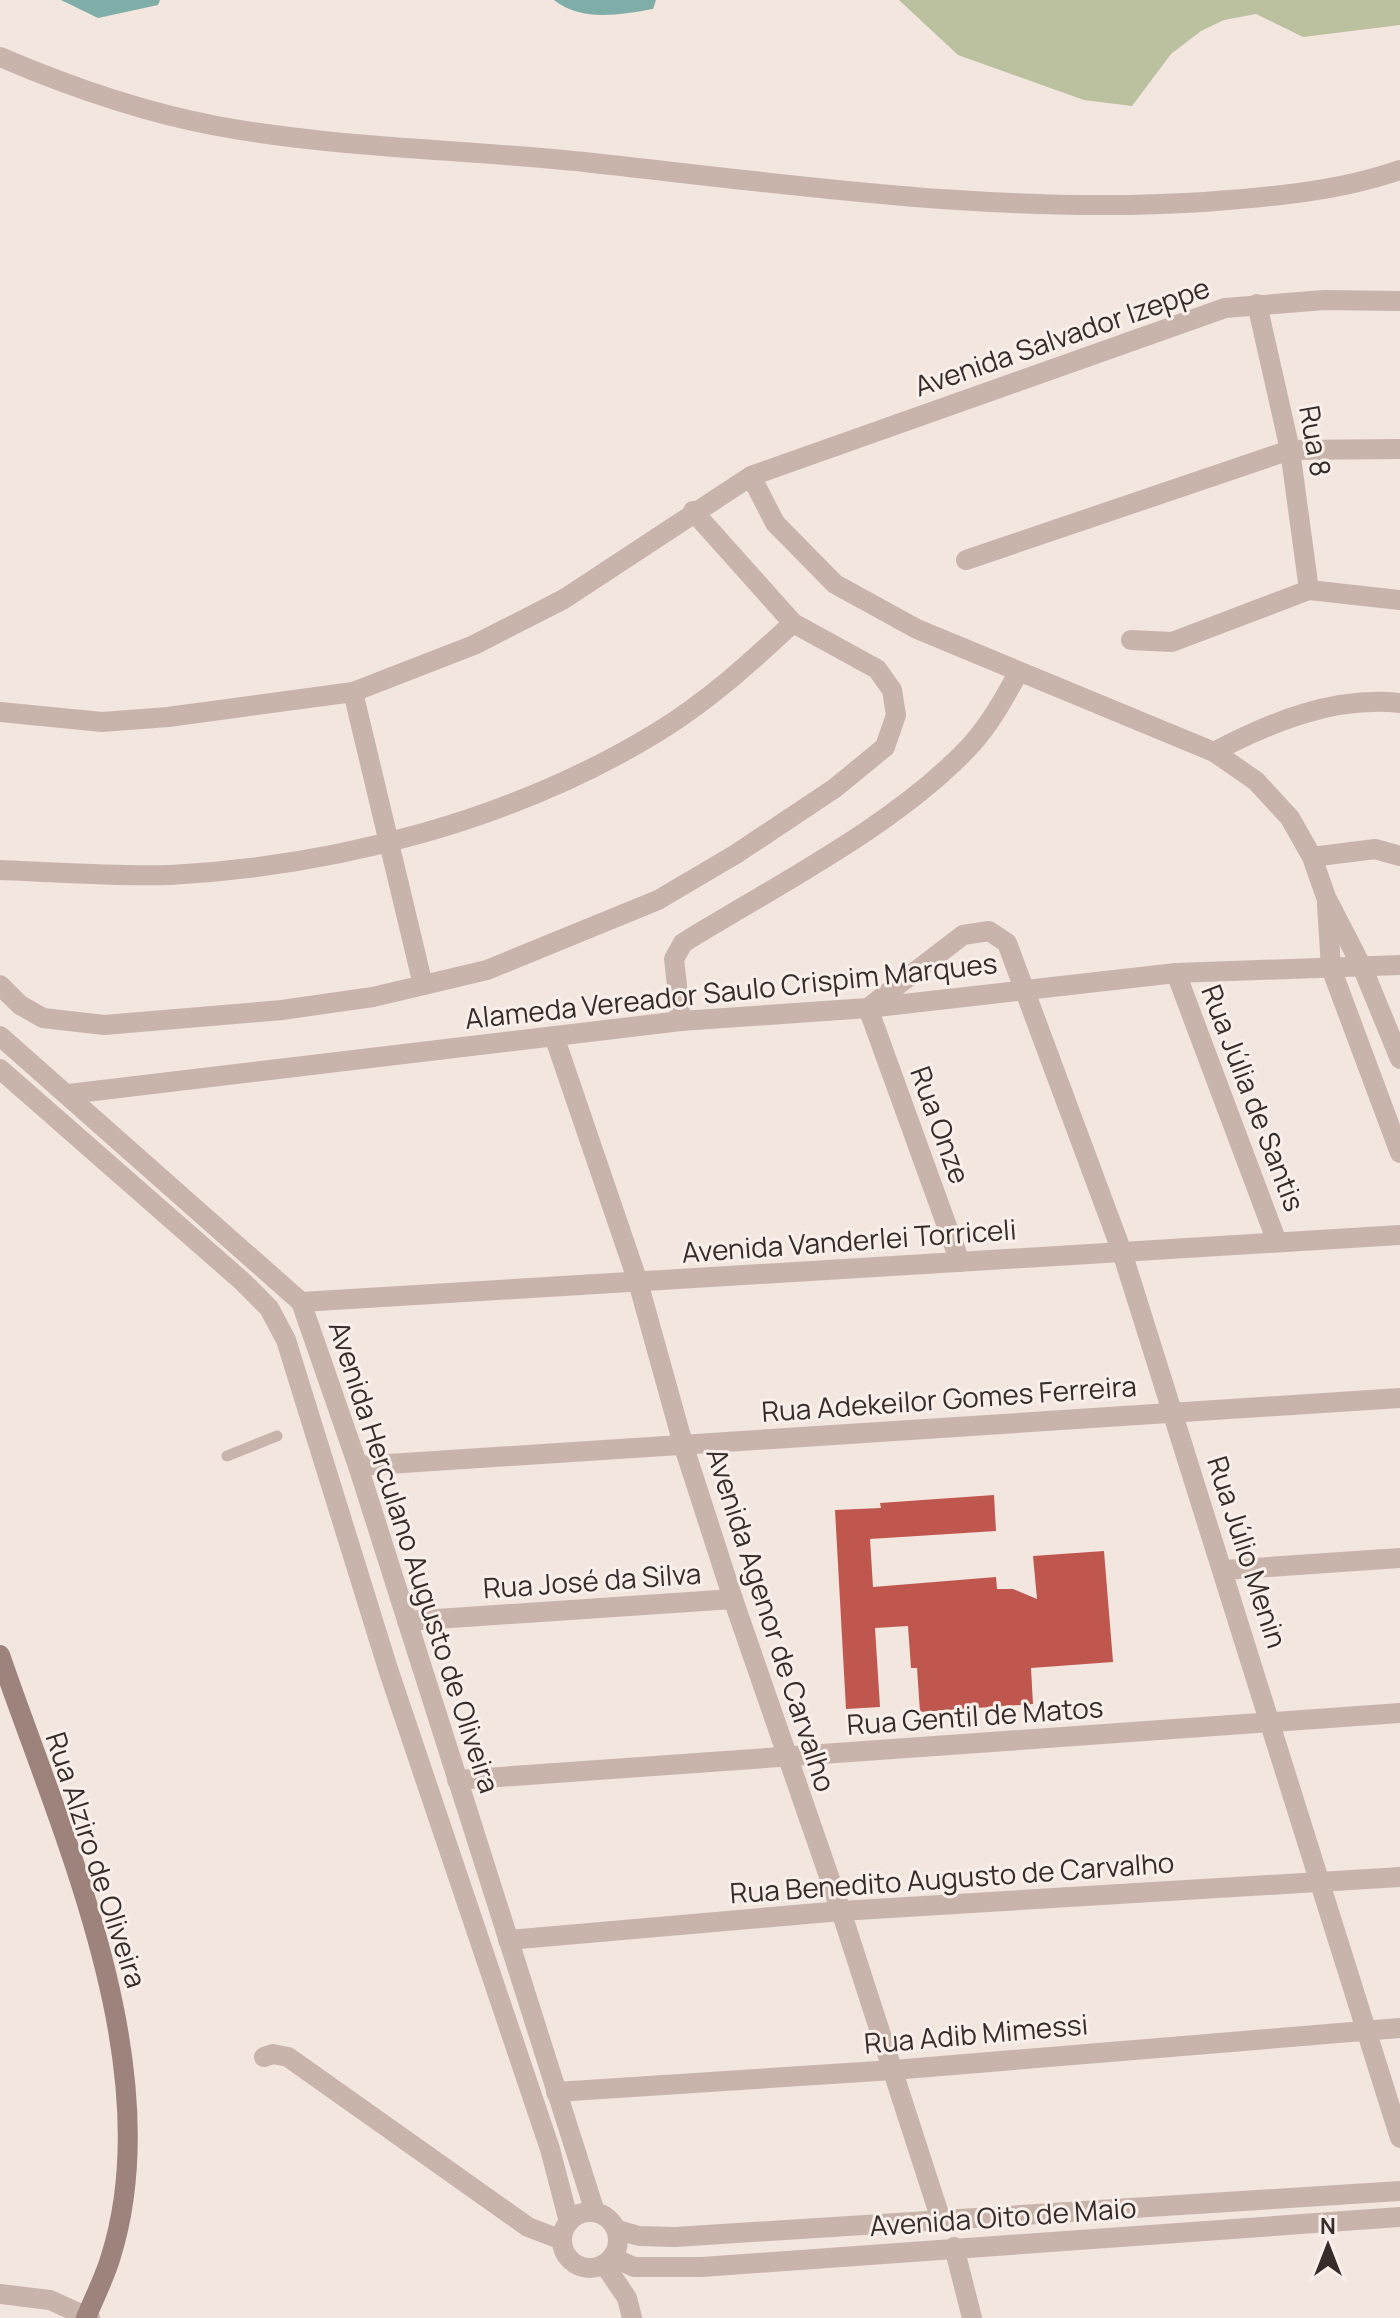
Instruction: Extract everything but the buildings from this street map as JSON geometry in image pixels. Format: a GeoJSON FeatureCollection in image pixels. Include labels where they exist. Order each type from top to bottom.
{"type":"FeatureCollection","features":[{"type":"Feature","properties":{"kind":"main road","name":"Rua Alziro de Oliveira"},"geometry":{"type":"LineString","coordinates":[[0,1655],[84,1894],[111,1987],[120,2048],[127,2141],[120,2215],[111,2256],[88,2317]]}},
{"type":"Feature","properties":{"kind":"street"},"geometry":{"type":"LineString","coordinates":[[0,57],[87,94],[216,126],[332,142],[580,162],[942,202],[1135,206],[1288,196],[1400,170]]}},
{"type":"Feature","properties":{"kind":"street","name":"Avenida Salvador Izeppe"},"geometry":{"type":"LineString","coordinates":[[0,712],[102,722],[353,692],[474,645],[564,599],[693,511],[751,476],[1199,317],[1257,304],[1400,301]]}},
{"type":"Feature","properties":{"kind":"street","name":"Rua 8"},"geometry":{"type":"LineString","coordinates":[[1257,304],[1290,450],[1309,590]]}},
{"type":"Feature","properties":{"kind":"street"},"geometry":{"type":"LineString","coordinates":[[966,560],[1290,450],[1400,449]]}},
{"type":"Feature","properties":{"kind":"street"},"geometry":{"type":"LineString","coordinates":[[751,476],[775,523],[835,584],[917,629],[1214,752],[1256,781],[1276,800],[1312,857],[1326,897],[1363,969],[1400,1059]]}},
{"type":"Feature","properties":{"kind":"street"},"geometry":{"type":"LineString","coordinates":[[0,985],[20,1005],[43,1018],[104,1025],[282,1010],[423,985],[487,970],[658,900],[736,854],[835,788],[885,747],[896,715],[892,690],[877,669],[793,623],[693,511]]}},
{"type":"Feature","properties":{"kind":"street"},"geometry":{"type":"LineString","coordinates":[[1131,640],[1172,642],[1309,590],[1400,600]]}},
{"type":"Feature","properties":{"kind":"street"},"geometry":{"type":"LineString","coordinates":[[0,870],[167,875],[246,869],[386,842],[516,802],[655,733],[726,685],[793,623]]}},
{"type":"Feature","properties":{"kind":"street"},"geometry":{"type":"LineString","coordinates":[[681,1021],[674,959],[683,943],[879,821],[941,772],[988,724],[1018,673]]}},
{"type":"Feature","properties":{"kind":"street"},"geometry":{"type":"LineString","coordinates":[[353,692],[386,842],[423,985]]}},
{"type":"Feature","properties":{"kind":"street"},"geometry":{"type":"LineString","coordinates":[[1214,752],[1250,733],[1321,709],[1383,701],[1400,703]]}},
{"type":"Feature","properties":{"kind":"street"},"geometry":{"type":"LineString","coordinates":[[1312,857],[1375,849],[1400,856]]}},
{"type":"Feature","properties":{"kind":"street"},"geometry":{"type":"LineString","coordinates":[[1326,897],[1331,968],[1400,1153]]}},
{"type":"Feature","properties":{"kind":"street","name":"Rua Júlio Menin"},"geometry":{"type":"LineString","coordinates":[[868,1008],[963,935],[989,931],[1007,943],[1122,1252],[1322,1881],[1400,2138]]}},
{"type":"Feature","properties":{"kind":"street","name":"Alameda Vereador Saulo Crispim Marques"},"geometry":{"type":"LineString","coordinates":[[69,1094],[681,1021],[868,1008],[1176,973],[1363,969],[1400,965]]}},
{"type":"Feature","properties":{"kind":"street","name":"Rua Júlia de Santis"},"geometry":{"type":"LineString","coordinates":[[1176,973],[1277,1242]]}},
{"type":"Feature","properties":{"kind":"street","name":"Rua Onze"},"geometry":{"type":"LineString","coordinates":[[868,1008],[960,1262]]}},
{"type":"Feature","properties":{"kind":"street","name":"Avenida Herculano Augusto de Oliveira"},"geometry":{"type":"LineString","coordinates":[[0,1036],[301,1302],[358,1466],[595,2212]]}},
{"type":"Feature","properties":{"kind":"street","name":"Avenida Agenor de Carvalho"},"geometry":{"type":"LineString","coordinates":[[554,1036],[638,1282],[683,1444],[733,1599],[841,1911],[941,2220]]}},
{"type":"Feature","properties":{"kind":"street","name":"Avenida Herculano Augusto de Oliveira"},"geometry":{"type":"LineString","coordinates":[[0,1069],[242,1281],[269,1308],[286,1340],[393,1686],[550,2149],[566,2231]]}},
{"type":"Feature","properties":{"kind":"street","name":"Avenida Vanderlei Torriceli"},"geometry":{"type":"LineString","coordinates":[[269,1308],[281,1303],[1400,1235]]}},
{"type":"Feature","properties":{"kind":"street","name":"Rua Adekeilor Gomes Ferreira"},"geometry":{"type":"LineString","coordinates":[[358,1466],[1400,1398]]}},
{"type":"Feature","properties":{"kind":"street"},"geometry":{"type":"LineString","coordinates":[[1224,1570],[1400,1558]]}},
{"type":"Feature","properties":{"kind":"street","name":"Rua José da Silva"},"geometry":{"type":"LineString","coordinates":[[407,1621],[733,1599]]}},
{"type":"Feature","properties":{"kind":"street","name":"Rua Gentil de Matos"},"geometry":{"type":"LineString","coordinates":[[457,1780],[1400,1713]]}},
{"type":"Feature","properties":{"kind":"street","name":"Rua Benedito Augusto de Carvalho"},"geometry":{"type":"LineString","coordinates":[[508,1940],[841,1911],[1400,1877]]}},
{"type":"Feature","properties":{"kind":"street","name":"Rua Adib Mimessi"},"geometry":{"type":"LineString","coordinates":[[556,2092],[893,2070],[1400,2028]]}},
{"type":"Feature","properties":{"kind":"street"},"geometry":{"type":"LineString","coordinates":[[264,2057],[273,2054],[288,2057],[528,2227],[566,2231],[576,2216],[595,2212]]}},
{"type":"Feature","properties":{"kind":"street","name":"Avenida Oito de Maio"},"geometry":{"type":"LineString","coordinates":[[595,2212],[618,2230],[639,2236],[675,2237],[1400,2191]]}},
{"type":"Feature","properties":{"kind":"street","name":"Avenida Oito de Maio"},"geometry":{"type":"LineString","coordinates":[[566,2231],[569,2258],[576,2264],[586,2268],[608,2261],[655,2269],[1400,2217]]}},
{"type":"Feature","properties":{"kind":"street"},"geometry":{"type":"LineString","coordinates":[[618,2230],[617,2249],[608,2261],[627,2298],[632,2318]]}},
{"type":"Feature","properties":{"kind":"street"},"geometry":{"type":"LineString","coordinates":[[954,2247],[972,2318]]}},
{"type":"Feature","properties":{"kind":"street"},"geometry":{"type":"LineString","coordinates":[[2,2300],[50,2300],[88,2317]]}},
{"type":"Feature","properties":{"kind":"lane"},"geometry":{"type":"LineString","coordinates":[[227,1456],[277,1436]]}},
{"type":"Feature","properties":{"kind":"green space"},"geometry":{"type":"Polygon","coordinates":[[[899,0],[1400,0],[1400,25],[1303,37],[1256,14],[1224,20],[1201,31],[1171,54],[1132,106],[1084,100],[958,55],[899,0]]]}},
{"type":"Feature","properties":{"kind":"water"},"geometry":{"type":"Polygon","coordinates":[[[61,0],[160,0],[158,5],[98,18],[61,0]]]}},
{"type":"Feature","properties":{"kind":"water"},"geometry":{"type":"Polygon","coordinates":[[[554,0],[656,0],[653,9],[601,15],[576,12],[554,0]]]}}]}
